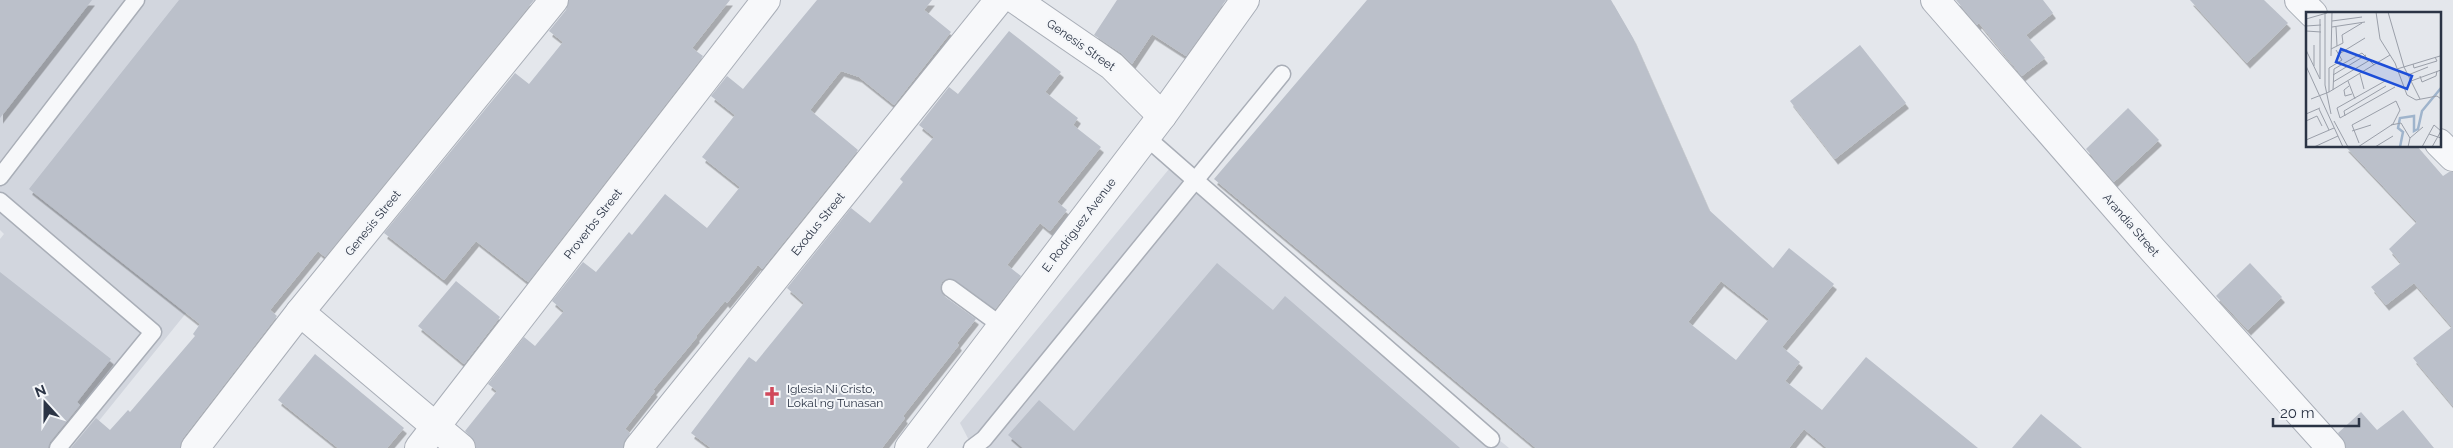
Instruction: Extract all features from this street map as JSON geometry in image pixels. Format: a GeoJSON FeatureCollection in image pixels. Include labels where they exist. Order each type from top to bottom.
{"type":"FeatureCollection","features":[{"type":"Feature","properties":{"kind":"street","name":"Genesis Street"},"geometry":{"type":"LineString","coordinates":[[195,448],[300,312],[554,0]]}},
{"type":"Feature","properties":{"kind":"street","name":"Proverbs Street"},"geometry":{"type":"LineString","coordinates":[[427,438],[766,0]]}},
{"type":"Feature","properties":{"kind":"street","name":"Exodus Street"},"geometry":{"type":"LineString","coordinates":[[638,448],[999,0]]}},
{"type":"Feature","properties":{"kind":"street","name":"Genesis Street"},"geometry":{"type":"LineString","coordinates":[[1016,0],[1112,66],[1154,127]]}},
{"type":"Feature","properties":{"kind":"street","name":"E. Rodriguez Avenue"},"geometry":{"type":"LineString","coordinates":[[909,448],[1154,127],[1245,0]]}},
{"type":"Feature","properties":{"kind":"street","name":"Arandia Street"},"geometry":{"type":"LineString","coordinates":[[1935,0],[2145,241],[2331,448]]}},
{"type":"Feature","properties":{"kind":"street"},"geometry":{"type":"LineString","coordinates":[[2440,144],[2453,157]]}},
{"type":"Feature","properties":{"kind":"street"},"geometry":{"type":"LineString","coordinates":[[300,312],[427,438],[461,448]]}},
{"type":"Feature","properties":{"kind":"lane"},"geometry":{"type":"LineString","coordinates":[[0,177],[136,0]]}},
{"type":"Feature","properties":{"kind":"lane"},"geometry":{"type":"LineString","coordinates":[[983,445],[1282,74]]}},
{"type":"Feature","properties":{"kind":"lane"},"geometry":{"type":"LineString","coordinates":[[1154,127],[1196,179],[1491,439]]}},
{"type":"Feature","properties":{"kind":"lane"},"geometry":{"type":"LineString","coordinates":[[0,201],[153,332],[58,448]]}},
{"type":"Feature","properties":{"kind":"lane"},"geometry":{"type":"LineString","coordinates":[[950,288],[1002,326]]}},
{"type":"Feature","properties":{"kind":"shaded area"},"geometry":{"type":"Polygon","coordinates":[[[0,0],[439,0],[77,448],[0,448],[0,239],[4,234],[0,230],[0,0]]]}},
{"type":"Feature","properties":{"kind":"shaded area"},"geometry":{"type":"Polygon","coordinates":[[[1169,169],[1509,448],[973,448],[960,423],[1169,169]]]}},
{"type":"Feature","properties":{"kind":"building"},"geometry":{"type":"Polygon","coordinates":[[[0,0],[92,0],[0,118],[0,0]]]}},
{"type":"Feature","properties":{"kind":"building"},"geometry":{"type":"Polygon","coordinates":[[[179,0],[534,0],[325,257],[318,251],[270,310],[277,316],[183,438],[180,448],[71,448],[96,418],[110,430],[128,410],[130,412],[195,336],[193,334],[200,324],[29,189],[179,0]]]}},
{"type":"Feature","properties":{"kind":"building"},"geometry":{"type":"Polygon","coordinates":[[[569,0],[730,0],[692,48],[703,56],[528,282],[476,241],[444,280],[384,233],[515,73],[529,84],[563,42],[549,31],[566,10],[569,0]]]}},
{"type":"Feature","properties":{"kind":"building"},"geometry":{"type":"Polygon","coordinates":[[[817,0],[932,0],[924,10],[951,32],[894,105],[859,77],[841,71],[810,110],[858,150],[762,269],[758,265],[727,303],[725,301],[653,390],[655,391],[625,429],[630,433],[623,448],[476,448],[475,442],[465,431],[497,391],[488,384],[524,337],[535,346],[564,311],[552,301],[583,262],[596,272],[629,232],[632,235],[665,194],[707,228],[740,187],[702,157],[735,115],[711,96],[727,76],[743,89],[817,0]]]}},
{"type":"Feature","properties":{"kind":"building"},"geometry":{"type":"Polygon","coordinates":[[[1117,0],[1226,0],[1186,56],[1152,34],[1132,64],[1121,53],[1094,35],[1117,0]]]}},
{"type":"Feature","properties":{"kind":"building"},"geometry":{"type":"Polygon","coordinates":[[[1367,0],[1611,0],[1633,38],[1709,210],[1773,268],[1789,248],[1834,284],[1782,347],[1800,362],[1785,381],[1822,410],[1866,357],[1978,448],[1827,448],[1804,429],[1789,448],[1536,448],[1214,179],[1367,0]],[[1721,281],[1688,322],[1736,360],[1769,319],[1721,281]]]}},
{"type":"Feature","properties":{"kind":"building"},"geometry":{"type":"Polygon","coordinates":[[[1956,0],[2043,0],[2053,13],[2026,35],[2045,58],[2022,76],[1979,23],[1977,25],[1956,0]]]}},
{"type":"Feature","properties":{"kind":"building"},"geometry":{"type":"Polygon","coordinates":[[[2190,0],[2264,0],[2288,23],[2247,63],[2190,0]]]}},
{"type":"Feature","properties":{"kind":"building"},"geometry":{"type":"Polygon","coordinates":[[[1009,31],[1061,72],[1045,92],[1078,118],[1073,125],[1101,147],[1057,202],[1067,210],[1050,231],[1040,223],[1007,265],[1021,276],[995,309],[955,280],[946,279],[942,282],[940,287],[944,296],[976,319],[957,343],[959,345],[903,416],[905,418],[882,448],[711,448],[691,433],[749,357],[756,362],[804,303],[787,288],[851,208],[870,223],[903,182],[900,179],[934,137],[919,125],[949,87],[958,94],[1009,31]]]}},
{"type":"Feature","properties":{"kind":"building"},"geometry":{"type":"Polygon","coordinates":[[[1860,45],[1906,103],[1835,159],[1790,101],[1860,45]]]}},
{"type":"Feature","properties":{"kind":"building"},"geometry":{"type":"Polygon","coordinates":[[[2128,108],[2159,140],[2114,182],[2086,149],[2128,108]]]}},
{"type":"Feature","properties":{"kind":"building"},"geometry":{"type":"Polygon","coordinates":[[[2347,148],[2419,148],[2443,176],[2453,172],[2453,406],[2413,358],[2452,327],[2414,283],[2386,305],[2371,287],[2401,263],[2389,249],[2417,222],[2347,148]]]}},
{"type":"Feature","properties":{"kind":"building"},"geometry":{"type":"Polygon","coordinates":[[[1217,263],[1273,310],[1285,296],[1460,448],[1023,448],[1008,435],[1039,400],[1074,431],[1217,263]]]}},
{"type":"Feature","properties":{"kind":"building"},"geometry":{"type":"Polygon","coordinates":[[[2250,263],[2282,297],[2248,330],[2216,296],[2250,263]]]}},
{"type":"Feature","properties":{"kind":"building"},"geometry":{"type":"Polygon","coordinates":[[[0,272],[111,359],[77,402],[80,405],[50,442],[48,448],[0,448],[0,272]]]}},
{"type":"Feature","properties":{"kind":"building"},"geometry":{"type":"Polygon","coordinates":[[[456,281],[500,317],[464,364],[418,326],[456,281]]]}},
{"type":"Feature","properties":{"kind":"building"},"geometry":{"type":"Polygon","coordinates":[[[315,354],[404,428],[387,448],[338,448],[278,400],[315,354]]]}},
{"type":"Feature","properties":{"kind":"building"},"geometry":{"type":"Polygon","coordinates":[[[2403,410],[2434,448],[2346,448],[2338,433],[2361,412],[2377,430],[2403,410]]]}},
{"type":"Feature","properties":{"kind":"building"},"geometry":{"type":"Polygon","coordinates":[[[2041,414],[2082,448],[2012,448],[2041,414]]]}},
{"type":"Feature","properties":{"kind":"place","name":"Iglesia Ni Cristo, Lokal ng Tunasan"},"geometry":{"type":"Point","coordinates":[772,396]}}]}
